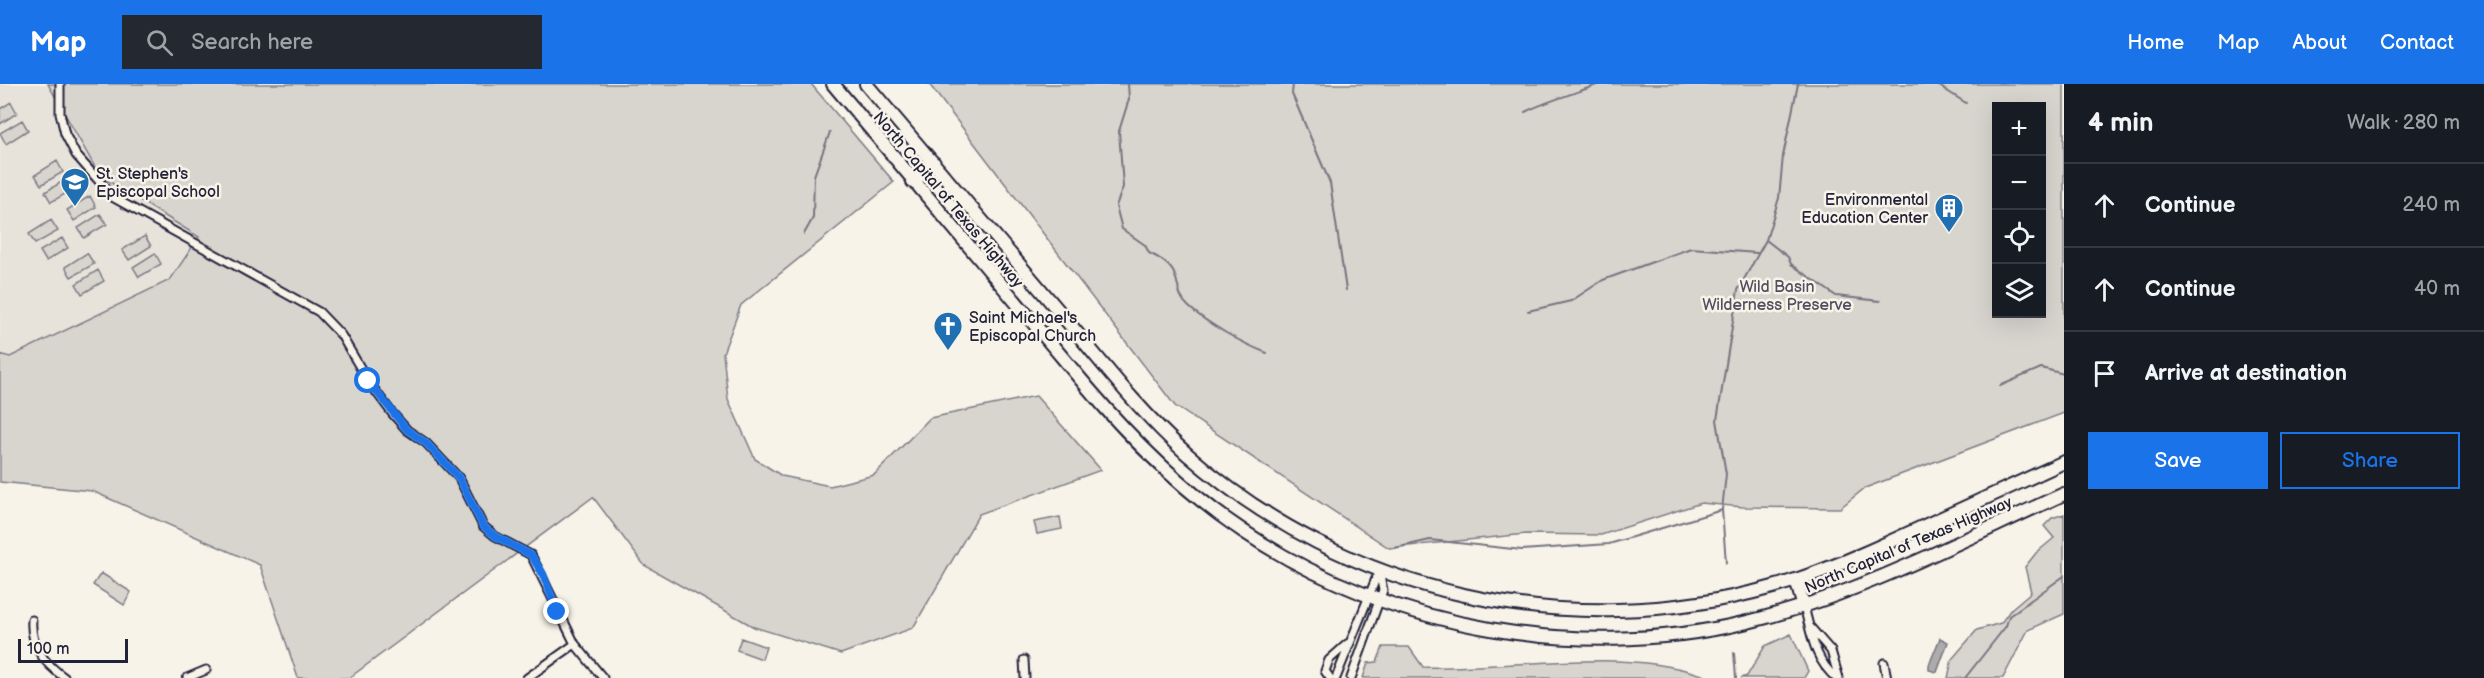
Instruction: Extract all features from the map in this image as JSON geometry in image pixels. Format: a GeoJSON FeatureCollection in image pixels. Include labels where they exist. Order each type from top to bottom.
{"type":"FeatureCollection","features":[{"type":"Feature","properties":{"kind":"highway","name":"North Capital of Texas Highway"},"geometry":{"type":"LineString","coordinates":[[833,84],[1102,405],[1168,472],[1219,514],[1258,541],[1312,570],[1374,597],[1477,626],[1538,635],[1603,638],[1653,637],[1715,629],[1804,607],[1887,573],[2064,494]]}},
{"type":"Feature","properties":{"kind":"highway","name":"North Capital of Texas Highway"},"geometry":{"type":"LineString","coordinates":[[866,84],[1121,385],[1176,443],[1220,481],[1262,511],[1320,544],[1379,571],[1431,588],[1479,599],[1584,611],[1701,603],[1747,594],[1796,580],[1874,549],[2064,462]]}},
{"type":"Feature","properties":{"kind":"highway"},"geometry":{"type":"LineString","coordinates":[[913,182],[934,163]]}},
{"type":"Feature","properties":{"kind":"highway"},"geometry":{"type":"LineString","coordinates":[[1796,580],[1804,607]]}},
{"type":"Feature","properties":{"kind":"street"},"geometry":{"type":"LineString","coordinates":[[60,84],[60,113],[65,134],[76,155],[114,198],[319,312],[341,335],[368,381],[392,413],[407,430],[426,443],[459,478],[483,526],[495,536],[531,555],[543,574],[557,612],[575,644],[603,678]]}},
{"type":"Feature","properties":{"kind":"street"},"geometry":{"type":"LineString","coordinates":[[1351,678],[1379,571]]}},
{"type":"Feature","properties":{"kind":"street"},"geometry":{"type":"LineString","coordinates":[[1336,678],[1352,637],[1383,584],[1379,571]]}},
{"type":"Feature","properties":{"kind":"street"},"geometry":{"type":"LineString","coordinates":[[1804,607],[1818,658],[1838,678]]}},
{"type":"Feature","properties":{"kind":"street"},"geometry":{"type":"LineString","coordinates":[[32,620],[32,640],[37,651],[65,678]]}},
{"type":"Feature","properties":{"kind":"street"},"geometry":{"type":"LineString","coordinates":[[1809,626],[1831,651],[1838,678]]}},
{"type":"Feature","properties":{"kind":"street"},"geometry":{"type":"LineString","coordinates":[[1330,678],[1325,671],[1327,664],[1352,637]]}},
{"type":"Feature","properties":{"kind":"street"},"geometry":{"type":"LineString","coordinates":[[527,678],[575,644]]}},
{"type":"Feature","properties":{"kind":"street"},"geometry":{"type":"LineString","coordinates":[[1818,658],[1831,651]]}},
{"type":"Feature","properties":{"kind":"street"},"geometry":{"type":"LineString","coordinates":[[1024,660],[1025,678]]}},
{"type":"Feature","properties":{"kind":"street"},"geometry":{"type":"LineString","coordinates":[[1884,663],[1887,678]]}},
{"type":"Feature","properties":{"kind":"street"},"geometry":{"type":"LineString","coordinates":[[187,678],[206,670]]}},
{"type":"Feature","properties":{"kind":"shaded area","name":"St. Stephen's Episcopal School"},"geometry":{"type":"Polygon","coordinates":[[[0,84],[48,84],[100,176],[199,237],[170,280],[10,357],[0,354],[0,84]]]}},
{"type":"Feature","properties":{"kind":"shaded area"},"geometry":{"type":"Polygon","coordinates":[[[1940,638],[1948,642],[1937,672],[1929,670],[1929,665],[1940,638]]]}},
{"type":"Feature","properties":{"kind":"green space"},"geometry":{"type":"Polygon","coordinates":[[[48,84],[811,84],[894,182],[741,305],[723,353],[728,399],[755,459],[782,476],[830,486],[874,475],[930,418],[1036,396],[1101,470],[979,514],[913,628],[841,654],[754,627],[644,565],[593,497],[349,678],[298,678],[260,565],[92,491],[0,482],[0,354],[10,357],[170,280],[199,237],[100,176],[48,84]]]}},
{"type":"Feature","properties":{"kind":"green space","name":"Wild Basin Wilderness Preserve"},"geometry":{"type":"Polygon","coordinates":[[[929,84],[2064,84],[2064,413],[1865,488],[1840,508],[1743,507],[1701,503],[1601,535],[1526,534],[1389,548],[1175,406],[929,84]]]}},
{"type":"Feature","properties":{"kind":"green space"},"geometry":{"type":"Polygon","coordinates":[[[11,102],[17,113],[0,124],[0,109],[11,102]]]}},
{"type":"Feature","properties":{"kind":"green space"},"geometry":{"type":"Polygon","coordinates":[[[22,120],[28,130],[6,144],[0,133],[22,120]]]}},
{"type":"Feature","properties":{"kind":"green space"},"geometry":{"type":"Polygon","coordinates":[[[57,161],[63,172],[41,185],[35,175],[57,161]]]}},
{"type":"Feature","properties":{"kind":"green space"},"geometry":{"type":"Polygon","coordinates":[[[68,178],[74,189],[51,202],[45,192],[68,178]]]}},
{"type":"Feature","properties":{"kind":"green space"},"geometry":{"type":"Polygon","coordinates":[[[90,196],[96,207],[74,221],[67,210],[90,196]]]}},
{"type":"Feature","properties":{"kind":"green space"},"geometry":{"type":"Polygon","coordinates":[[[100,214],[107,224],[84,238],[78,228],[100,214]]]}},
{"type":"Feature","properties":{"kind":"green space"},"geometry":{"type":"Polygon","coordinates":[[[51,220],[58,231],[35,244],[29,234],[51,220]]]}},
{"type":"Feature","properties":{"kind":"green space"},"geometry":{"type":"Polygon","coordinates":[[[145,236],[151,246],[129,260],[122,250],[145,236]]]}},
{"type":"Feature","properties":{"kind":"green space"},"geometry":{"type":"Polygon","coordinates":[[[62,238],[68,248],[46,261],[40,251],[62,238]]]}},
{"type":"Feature","properties":{"kind":"green space"},"geometry":{"type":"Polygon","coordinates":[[[87,253],[94,264],[71,277],[65,267],[87,253]]]}},
{"type":"Feature","properties":{"kind":"green space"},"geometry":{"type":"Polygon","coordinates":[[[155,253],[161,264],[139,277],[133,267],[155,253]]]}},
{"type":"Feature","properties":{"kind":"green space"},"geometry":{"type":"Polygon","coordinates":[[[98,270],[104,281],[82,294],[76,284],[98,270]]]}},
{"type":"Feature","properties":{"kind":"green space"},"geometry":{"type":"Polygon","coordinates":[[[2064,514],[2064,614],[2028,630],[2003,678],[1948,678],[1952,659],[1977,630],[2001,623],[2011,609],[2031,592],[2025,567],[2036,553],[2054,538],[2044,526],[2052,518],[2064,514]]]}},
{"type":"Feature","properties":{"kind":"green space"},"geometry":{"type":"Polygon","coordinates":[[[1060,517],[1062,529],[1037,534],[1034,522],[1060,517]]]}},
{"type":"Feature","properties":{"kind":"green space"},"geometry":{"type":"Polygon","coordinates":[[[101,573],[131,592],[124,605],[93,585],[101,573]]]}},
{"type":"Feature","properties":{"kind":"green space"},"geometry":{"type":"Polygon","coordinates":[[[1791,634],[1808,671],[1804,678],[1741,678],[1747,676],[1765,646],[1791,634]]]}},
{"type":"Feature","properties":{"kind":"green space"},"geometry":{"type":"Polygon","coordinates":[[[741,638],[766,647],[762,659],[737,650],[741,638]]]}},
{"type":"Feature","properties":{"kind":"green space"},"geometry":{"type":"Polygon","coordinates":[[[1383,647],[1409,647],[1423,667],[1606,661],[1677,668],[1710,678],[1363,678],[1368,663],[1377,662],[1383,647]]]}},
{"type":"Feature","properties":{"kind":"waterway"},"geometry":{"type":"LineString","coordinates":[[1128,84],[1129,99],[1119,131],[1123,187],[1116,206],[1122,229],[1145,245],[1149,253],[1170,267],[1183,300],[1189,307],[1226,333],[1267,353]]}},
{"type":"Feature","properties":{"kind":"waterway"},"geometry":{"type":"LineString","coordinates":[[1293,84],[1292,94],[1330,183],[1346,290]]}},
{"type":"Feature","properties":{"kind":"waterway"},"geometry":{"type":"LineString","coordinates":[[1525,112],[1599,84]]}},
{"type":"Feature","properties":{"kind":"waterway"},"geometry":{"type":"LineString","coordinates":[[1395,548],[1430,540],[1522,550],[1609,544],[1722,510],[1726,474],[1717,420],[1738,290],[1766,240],[1779,198],[1783,156],[1798,84]]}},
{"type":"Feature","properties":{"kind":"waterway"},"geometry":{"type":"LineString","coordinates":[[1936,84],[1966,103]]}},
{"type":"Feature","properties":{"kind":"waterway"},"geometry":{"type":"LineString","coordinates":[[804,234],[813,218],[814,176],[830,132]]}},
{"type":"Feature","properties":{"kind":"waterway"},"geometry":{"type":"LineString","coordinates":[[1766,240],[1788,257],[1791,264],[1836,296],[1880,301]]}},
{"type":"Feature","properties":{"kind":"waterway"},"geometry":{"type":"LineString","coordinates":[[1528,311],[1571,301],[1603,280],[1691,248],[1757,253]]}},
{"type":"Feature","properties":{"kind":"waterway"},"geometry":{"type":"LineString","coordinates":[[2000,386],[2041,368],[2064,374]]}},
{"type":"Feature","properties":{"kind":"waterway"},"geometry":{"type":"LineString","coordinates":[[1722,510],[1726,563]]}},
{"type":"Feature","properties":{"kind":"waterway"},"geometry":{"type":"LineString","coordinates":[[1965,678],[2006,626],[2009,616],[2064,576]]}},
{"type":"Feature","properties":{"kind":"waterway"},"geometry":{"type":"LineString","coordinates":[[1734,653],[1736,678]]}},
{"type":"Feature","properties":{"kind":"place","name":"St. Stephen's Episcopal School"},"geometry":{"type":"Point","coordinates":[75,208]}},
{"type":"Feature","properties":{"kind":"place","name":"Environmental Education Center"},"geometry":{"type":"Point","coordinates":[1949,234]}},
{"type":"Feature","properties":{"kind":"place","name":"Saint Michael's Episcopal Church"},"geometry":{"type":"Point","coordinates":[948,352]}},
{"type":"Feature","properties":{"kind":"route"},"geometry":{"type":"LineString","coordinates":[[368,381],[407,430],[426,443],[459,478],[483,526],[495,536],[515,544],[531,555],[543,574],[557,612]]}}]}
